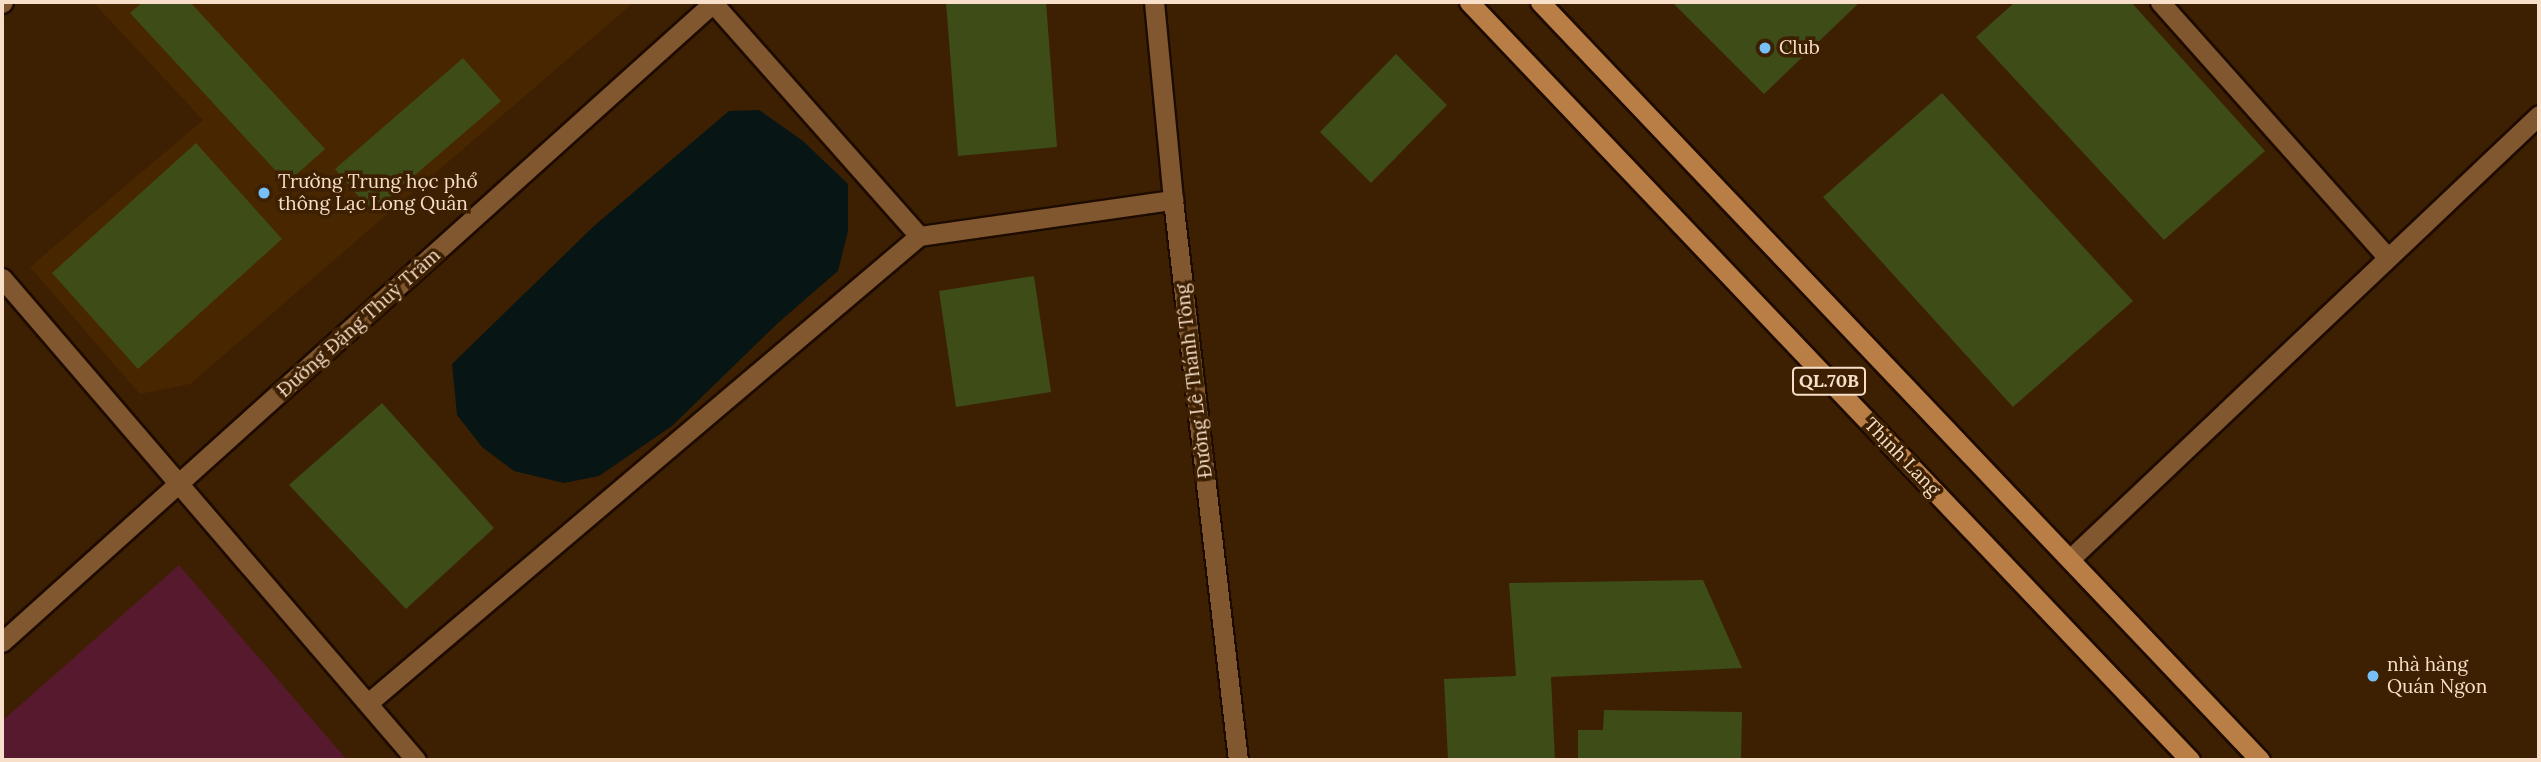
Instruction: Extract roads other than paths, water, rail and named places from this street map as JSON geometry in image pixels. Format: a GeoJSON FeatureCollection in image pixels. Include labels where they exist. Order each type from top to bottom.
{"type":"FeatureCollection","features":[{"type":"Feature","properties":{"kind":"main road","name":"Thịnh Lang"},"geometry":{"type":"LineString","coordinates":[[1469,2],[2190,760]]}},
{"type":"Feature","properties":{"kind":"main road","name":"QL.70B"},"geometry":{"type":"LineString","coordinates":[[1539,2],[2260,760]]}},
{"type":"Feature","properties":{"kind":"street"},"geometry":{"type":"LineString","coordinates":[[714,2],[919,236]]}},
{"type":"Feature","properties":{"kind":"street","name":"Đường Đặng Thuỳ Trâm"},"geometry":{"type":"LineString","coordinates":[[2,642],[714,2]]}},
{"type":"Feature","properties":{"kind":"street","name":"Đường Lê Thánh Tông"},"geometry":{"type":"LineString","coordinates":[[1154,2],[1173,200],[1238,760]]}},
{"type":"Feature","properties":{"kind":"street"},"geometry":{"type":"LineString","coordinates":[[2160,2],[2387,257]]}},
{"type":"Feature","properties":{"kind":"street"},"geometry":{"type":"LineString","coordinates":[[2070,559],[2539,115]]}},
{"type":"Feature","properties":{"kind":"street"},"geometry":{"type":"LineString","coordinates":[[368,703],[919,236],[1173,200]]}},
{"type":"Feature","properties":{"kind":"street"},"geometry":{"type":"LineString","coordinates":[[5,288],[415,760]]}},
{"type":"Feature","properties":{"kind":"place","name":"Club"},"geometry":{"type":"Point","coordinates":[1765,48]}},
{"type":"Feature","properties":{"kind":"place","name":"Trường Trung học phổ thông Lạc Long Quân"},"geometry":{"type":"Point","coordinates":[264,193]}},
{"type":"Feature","properties":{"kind":"place","name":"nhà hàng Quán Ngon"},"geometry":{"type":"Point","coordinates":[2373,676]}}]}
